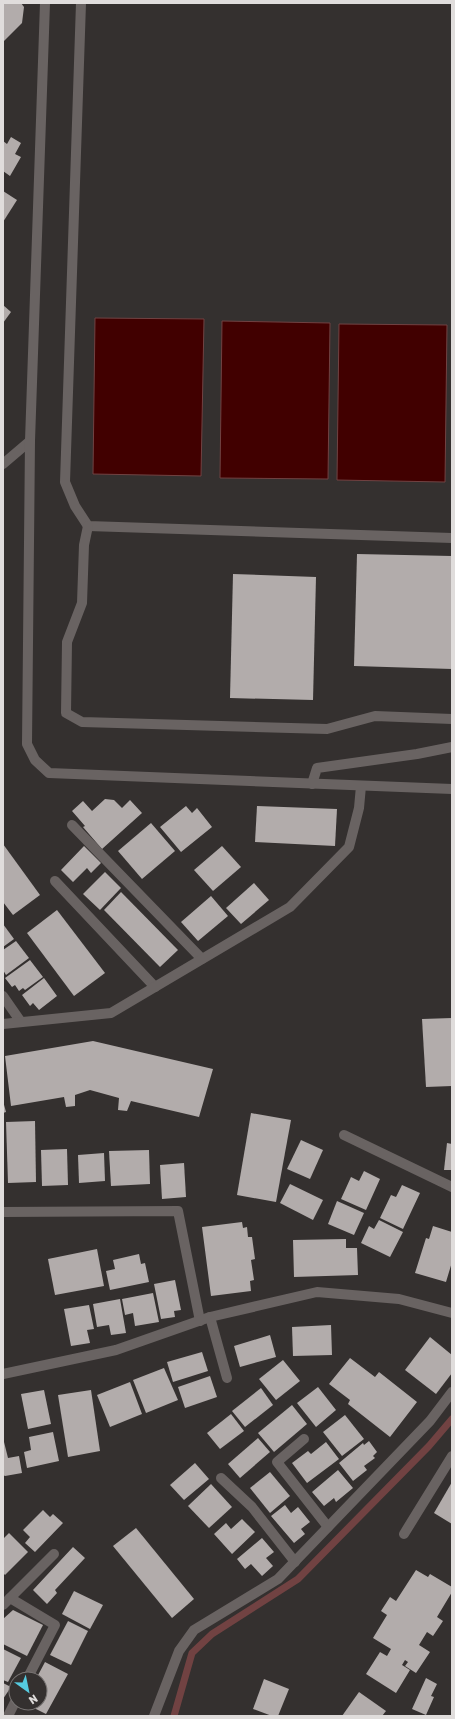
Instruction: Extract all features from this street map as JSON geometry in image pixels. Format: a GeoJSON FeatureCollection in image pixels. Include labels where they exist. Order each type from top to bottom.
{"type":"FeatureCollection","features":[{"type":"Feature","properties":{"kind":"street"},"geometry":{"type":"LineString","coordinates":[[45,3],[30,441],[27,744],[35,760],[49,773],[452,789]]}},
{"type":"Feature","properties":{"kind":"street"},"geometry":{"type":"LineString","coordinates":[[81,3],[65,482],[75,506],[88,526],[84,545],[82,603],[67,642],[66,712],[82,722],[327,729],[375,716],[452,718]]}},
{"type":"Feature","properties":{"kind":"street"},"geometry":{"type":"LineString","coordinates":[[3,464],[30,441]]}},
{"type":"Feature","properties":{"kind":"street"},"geometry":{"type":"LineString","coordinates":[[88,526],[452,538]]}},
{"type":"Feature","properties":{"kind":"street"},"geometry":{"type":"LineString","coordinates":[[312,784],[317,768],[417,754],[452,747]]}},
{"type":"Feature","properties":{"kind":"street"},"geometry":{"type":"LineString","coordinates":[[3,1024],[111,1013],[290,907],[349,846],[359,808],[361,786]]}},
{"type":"Feature","properties":{"kind":"street"},"geometry":{"type":"LineString","coordinates":[[72,824],[202,959]]}},
{"type":"Feature","properties":{"kind":"street"},"geometry":{"type":"LineString","coordinates":[[55,881],[155,987]]}},
{"type":"Feature","properties":{"kind":"street"},"geometry":{"type":"LineString","coordinates":[[3,996],[21,1022]]}},
{"type":"Feature","properties":{"kind":"street"},"geometry":{"type":"LineString","coordinates":[[344,1135],[452,1187]]}},
{"type":"Feature","properties":{"kind":"street"},"geometry":{"type":"LineString","coordinates":[[3,1212],[178,1211],[205,1319],[227,1378]]}},
{"type":"Feature","properties":{"kind":"street"},"geometry":{"type":"LineString","coordinates":[[3,1374],[116,1350],[205,1319],[317,1292],[399,1299],[452,1313]]}},
{"type":"Feature","properties":{"kind":"street"},"geometry":{"type":"LineString","coordinates":[[154,1716],[178,1651],[194,1630],[278,1579],[430,1422],[452,1392]]}},
{"type":"Feature","properties":{"kind":"street"},"geometry":{"type":"LineString","coordinates":[[304,1439],[277,1462],[328,1527]]}},
{"type":"Feature","properties":{"kind":"street"},"geometry":{"type":"LineString","coordinates":[[404,1534],[452,1456]]}},
{"type":"Feature","properties":{"kind":"street"},"geometry":{"type":"LineString","coordinates":[[221,1478],[252,1507],[295,1562]]}},
{"type":"Feature","properties":{"kind":"street"},"geometry":{"type":"LineString","coordinates":[[31,1671],[56,1624],[7,1601],[54,1554]]}},
{"type":"Feature","properties":{"kind":"shaded area"},"geometry":{"type":"Polygon","coordinates":[[[95,318],[204,319],[201,476],[93,474],[95,318]]]}},
{"type":"Feature","properties":{"kind":"shaded area"},"geometry":{"type":"Polygon","coordinates":[[[222,321],[330,323],[328,479],[220,478],[222,321]]]}},
{"type":"Feature","properties":{"kind":"shaded area"},"geometry":{"type":"Polygon","coordinates":[[[339,324],[447,325],[445,482],[337,480],[339,324]]]}},
{"type":"Feature","properties":{"kind":"building"},"geometry":{"type":"Polygon","coordinates":[[[3,3],[21,3],[24,7],[22,23],[3,42],[3,3]]]}},
{"type":"Feature","properties":{"kind":"building"},"geometry":{"type":"Polygon","coordinates":[[[11,137],[21,143],[15,154],[21,157],[10,176],[3,171],[3,141],[7,144],[11,137]]]}},
{"type":"Feature","properties":{"kind":"building"},"geometry":{"type":"Polygon","coordinates":[[[3,191],[17,200],[3,222],[3,191]]]}},
{"type":"Feature","properties":{"kind":"building"},"geometry":{"type":"Polygon","coordinates":[[[3,305],[11,312],[3,323],[3,305]]]}},
{"type":"Feature","properties":{"kind":"building"},"geometry":{"type":"Polygon","coordinates":[[[357,554],[452,556],[452,669],[354,666],[357,554]]]}},
{"type":"Feature","properties":{"kind":"building"},"geometry":{"type":"Polygon","coordinates":[[[233,574],[316,577],[313,700],[230,698],[233,574]]]}},
{"type":"Feature","properties":{"kind":"building"},"geometry":{"type":"Polygon","coordinates":[[[105,799],[114,800],[122,808],[130,800],[142,813],[102,849],[83,827],[85,826],[72,811],[83,801],[92,811],[105,799]]]}},
{"type":"Feature","properties":{"kind":"building"},"geometry":{"type":"Polygon","coordinates":[[[186,806],[192,813],[197,808],[212,827],[181,852],[160,827],[186,806]]]}},
{"type":"Feature","properties":{"kind":"building"},"geometry":{"type":"Polygon","coordinates":[[[257,806],[337,809],[335,846],[255,842],[257,806]]]}},
{"type":"Feature","properties":{"kind":"building"},"geometry":{"type":"Polygon","coordinates":[[[151,823],[175,851],[142,879],[118,851],[151,823]]]}},
{"type":"Feature","properties":{"kind":"building"},"geometry":{"type":"Polygon","coordinates":[[[3,844],[40,895],[13,915],[3,902],[3,844]]]}},
{"type":"Feature","properties":{"kind":"building"},"geometry":{"type":"Polygon","coordinates":[[[84,846],[101,863],[91,873],[87,868],[73,882],[61,870],[84,846]]]}},
{"type":"Feature","properties":{"kind":"building"},"geometry":{"type":"Polygon","coordinates":[[[222,846],[241,867],[213,891],[194,870],[222,846]]]}},
{"type":"Feature","properties":{"kind":"building"},"geometry":{"type":"Polygon","coordinates":[[[105,872],[121,888],[100,910],[83,894],[105,872]]]}},
{"type":"Feature","properties":{"kind":"building"},"geometry":{"type":"Polygon","coordinates":[[[254,883],[269,900],[241,924],[226,908],[254,883]]]}},
{"type":"Feature","properties":{"kind":"building"},"geometry":{"type":"Polygon","coordinates":[[[121,892],[178,950],[160,967],[104,910],[121,892]]]}},
{"type":"Feature","properties":{"kind":"building"},"geometry":{"type":"Polygon","coordinates":[[[211,896],[228,916],[198,941],[181,922],[211,896]]]}},
{"type":"Feature","properties":{"kind":"building"},"geometry":{"type":"Polygon","coordinates":[[[57,910],[105,973],[74,996],[27,933],[57,910]]]}},
{"type":"Feature","properties":{"kind":"building"},"geometry":{"type":"Polygon","coordinates":[[[3,924],[14,939],[3,947],[3,924]]]}},
{"type":"Feature","properties":{"kind":"building"},"geometry":{"type":"Polygon","coordinates":[[[16,941],[29,958],[6,975],[3,970],[3,950],[16,941]]]}},
{"type":"Feature","properties":{"kind":"building"},"geometry":{"type":"Polygon","coordinates":[[[30,960],[43,977],[25,990],[23,988],[19,991],[15,985],[12,987],[5,978],[30,960]]]}},
{"type":"Feature","properties":{"kind":"building"},"geometry":{"type":"Polygon","coordinates":[[[44,978],[57,996],[39,1010],[33,1003],[30,1006],[22,995],[44,978]]]}},
{"type":"Feature","properties":{"kind":"building"},"geometry":{"type":"Polygon","coordinates":[[[452,1018],[452,1086],[426,1087],[422,1019],[452,1018]]]}},
{"type":"Feature","properties":{"kind":"building"},"geometry":{"type":"Polygon","coordinates":[[[93,1041],[213,1069],[199,1117],[131,1101],[127,1111],[118,1110],[119,1098],[90,1090],[75,1095],[75,1106],[66,1107],[64,1097],[11,1106],[5,1056],[93,1041]]]}},
{"type":"Feature","properties":{"kind":"building"},"geometry":{"type":"Polygon","coordinates":[[[3,1101],[6,1112],[3,1113],[3,1101]]]}},
{"type":"Feature","properties":{"kind":"building"},"geometry":{"type":"Polygon","coordinates":[[[251,1113],[291,1120],[276,1202],[237,1195],[251,1113]]]}},
{"type":"Feature","properties":{"kind":"building"},"geometry":{"type":"Polygon","coordinates":[[[35,1121],[36,1182],[8,1183],[6,1122],[35,1121]]]}},
{"type":"Feature","properties":{"kind":"building"},"geometry":{"type":"Polygon","coordinates":[[[301,1140],[323,1150],[310,1179],[287,1169],[301,1140]]]}},
{"type":"Feature","properties":{"kind":"building"},"geometry":{"type":"Polygon","coordinates":[[[447,1143],[452,1144],[452,1170],[444,1170],[447,1143]]]}},
{"type":"Feature","properties":{"kind":"building"},"geometry":{"type":"Polygon","coordinates":[[[67,1149],[68,1185],[42,1186],[41,1150],[67,1149]]]}},
{"type":"Feature","properties":{"kind":"building"},"geometry":{"type":"Polygon","coordinates":[[[149,1150],[150,1184],[111,1186],[109,1151],[149,1150]]]}},
{"type":"Feature","properties":{"kind":"building"},"geometry":{"type":"Polygon","coordinates":[[[104,1153],[105,1181],[79,1183],[78,1155],[104,1153]]]}},
{"type":"Feature","properties":{"kind":"building"},"geometry":{"type":"Polygon","coordinates":[[[184,1163],[186,1197],[162,1199],[160,1165],[184,1163]]]}},
{"type":"Feature","properties":{"kind":"building"},"geometry":{"type":"Polygon","coordinates":[[[364,1171],[380,1179],[366,1210],[341,1199],[351,1177],[359,1181],[364,1171]]]}},
{"type":"Feature","properties":{"kind":"building"},"geometry":{"type":"Polygon","coordinates":[[[290,1184],[323,1200],[313,1220],[280,1203],[290,1184]]]}},
{"type":"Feature","properties":{"kind":"building"},"geometry":{"type":"Polygon","coordinates":[[[402,1185],[420,1193],[403,1229],[380,1218],[391,1195],[396,1197],[402,1185]]]}},
{"type":"Feature","properties":{"kind":"building"},"geometry":{"type":"Polygon","coordinates":[[[337,1201],[364,1213],[354,1235],[328,1224],[337,1201]]]}},
{"type":"Feature","properties":{"kind":"building"},"geometry":{"type":"Polygon","coordinates":[[[379,1220],[403,1232],[390,1257],[361,1243],[369,1226],[374,1229],[379,1220]]]}},
{"type":"Feature","properties":{"kind":"building"},"geometry":{"type":"Polygon","coordinates":[[[242,1222],[243,1228],[247,1227],[248,1237],[252,1237],[255,1259],[251,1260],[254,1280],[250,1281],[251,1291],[211,1296],[202,1227],[242,1222]]]}},
{"type":"Feature","properties":{"kind":"building"},"geometry":{"type":"Polygon","coordinates":[[[433,1226],[452,1232],[452,1262],[446,1282],[415,1273],[426,1238],[429,1239],[433,1226]]]}},
{"type":"Feature","properties":{"kind":"building"},"geometry":{"type":"Polygon","coordinates":[[[346,1239],[346,1248],[357,1248],[358,1275],[294,1277],[293,1240],[346,1239]]]}},
{"type":"Feature","properties":{"kind":"building"},"geometry":{"type":"Polygon","coordinates":[[[97,1249],[104,1286],[55,1295],[48,1259],[97,1249]]]}},
{"type":"Feature","properties":{"kind":"building"},"geometry":{"type":"Polygon","coordinates":[[[139,1254],[141,1264],[145,1263],[149,1282],[110,1290],[106,1271],[115,1269],[113,1260],[139,1254]]]}},
{"type":"Feature","properties":{"kind":"building"},"geometry":{"type":"Polygon","coordinates":[[[175,1280],[181,1310],[174,1311],[175,1317],[161,1319],[154,1284],[175,1280]]]}},
{"type":"Feature","properties":{"kind":"building"},"geometry":{"type":"Polygon","coordinates":[[[153,1293],[159,1322],[135,1326],[133,1313],[125,1315],[122,1299],[153,1293]]]}},
{"type":"Feature","properties":{"kind":"building"},"geometry":{"type":"Polygon","coordinates":[[[120,1299],[126,1333],[111,1335],[109,1325],[97,1327],[93,1304],[120,1299]]]}},
{"type":"Feature","properties":{"kind":"building"},"geometry":{"type":"Polygon","coordinates":[[[89,1305],[94,1329],[87,1330],[90,1343],[71,1346],[64,1309],[89,1305]]]}},
{"type":"Feature","properties":{"kind":"building"},"geometry":{"type":"Polygon","coordinates":[[[331,1325],[332,1355],[293,1356],[292,1327],[331,1325]]]}},
{"type":"Feature","properties":{"kind":"building"},"geometry":{"type":"Polygon","coordinates":[[[270,1335],[276,1357],[240,1367],[234,1346],[270,1335]]]}},
{"type":"Feature","properties":{"kind":"building"},"geometry":{"type":"Polygon","coordinates":[[[430,1337],[452,1355],[452,1373],[436,1394],[405,1370],[430,1337]]]}},
{"type":"Feature","properties":{"kind":"building"},"geometry":{"type":"Polygon","coordinates":[[[202,1352],[208,1371],[173,1382],[167,1362],[202,1352]]]}},
{"type":"Feature","properties":{"kind":"building"},"geometry":{"type":"Polygon","coordinates":[[[350,1358],[375,1377],[379,1372],[417,1402],[390,1437],[348,1404],[350,1400],[329,1384],[350,1358]]]}},
{"type":"Feature","properties":{"kind":"building"},"geometry":{"type":"Polygon","coordinates":[[[283,1360],[300,1381],[276,1400],[259,1379],[283,1360]]]}},
{"type":"Feature","properties":{"kind":"building"},"geometry":{"type":"Polygon","coordinates":[[[164,1368],[178,1400],[146,1413],[133,1380],[164,1368]]]}},
{"type":"Feature","properties":{"kind":"building"},"geometry":{"type":"Polygon","coordinates":[[[210,1376],[217,1397],[185,1408],[178,1387],[210,1376]]]}},
{"type":"Feature","properties":{"kind":"building"},"geometry":{"type":"Polygon","coordinates":[[[130,1382],[142,1414],[110,1427],[97,1395],[130,1382]]]}},
{"type":"Feature","properties":{"kind":"building"},"geometry":{"type":"Polygon","coordinates":[[[318,1387],[336,1410],[316,1427],[297,1403],[318,1387]]]}},
{"type":"Feature","properties":{"kind":"building"},"geometry":{"type":"Polygon","coordinates":[[[261,1388],[273,1405],[245,1427],[232,1411],[261,1388]]]}},
{"type":"Feature","properties":{"kind":"building"},"geometry":{"type":"Polygon","coordinates":[[[44,1390],[51,1424],[28,1429],[21,1394],[44,1390]]]}},
{"type":"Feature","properties":{"kind":"building"},"geometry":{"type":"Polygon","coordinates":[[[91,1390],[100,1451],[68,1457],[58,1395],[91,1390]]]}},
{"type":"Feature","properties":{"kind":"building"},"geometry":{"type":"Polygon","coordinates":[[[292,1405],[307,1424],[274,1452],[258,1433],[292,1405]]]}},
{"type":"Feature","properties":{"kind":"building"},"geometry":{"type":"Polygon","coordinates":[[[231,1414],[244,1431],[220,1449],[207,1433],[231,1414]]]}},
{"type":"Feature","properties":{"kind":"building"},"geometry":{"type":"Polygon","coordinates":[[[345,1415],[364,1439],[342,1456],[323,1432],[345,1415]]]}},
{"type":"Feature","properties":{"kind":"building"},"geometry":{"type":"Polygon","coordinates":[[[53,1432],[59,1461],[27,1468],[24,1452],[31,1450],[29,1437],[53,1432]]]}},
{"type":"Feature","properties":{"kind":"building"},"geometry":{"type":"Polygon","coordinates":[[[3,1438],[8,1458],[19,1456],[22,1473],[5,1476],[3,1475],[3,1438]]]}},
{"type":"Feature","properties":{"kind":"building"},"geometry":{"type":"Polygon","coordinates":[[[258,1438],[270,1452],[240,1478],[228,1464],[258,1438]]]}},
{"type":"Feature","properties":{"kind":"building"},"geometry":{"type":"Polygon","coordinates":[[[369,1441],[377,1452],[373,1456],[375,1458],[364,1466],[367,1470],[353,1481],[339,1463],[363,1443],[364,1445],[369,1441]]]}},
{"type":"Feature","properties":{"kind":"building"},"geometry":{"type":"Polygon","coordinates":[[[326,1442],[339,1459],[307,1483],[292,1463],[308,1451],[311,1454],[326,1442]]]}},
{"type":"Feature","properties":{"kind":"building"},"geometry":{"type":"Polygon","coordinates":[[[195,1463],[209,1479],[184,1500],[170,1485],[195,1463]]]}},
{"type":"Feature","properties":{"kind":"building"},"geometry":{"type":"Polygon","coordinates":[[[338,1470],[353,1488],[336,1502],[334,1498],[324,1506],[312,1492],[338,1470]]]}},
{"type":"Feature","properties":{"kind":"building"},"geometry":{"type":"Polygon","coordinates":[[[270,1472],[290,1496],[270,1513],[250,1488],[270,1472]]]}},
{"type":"Feature","properties":{"kind":"building"},"geometry":{"type":"Polygon","coordinates":[[[452,1482],[452,1524],[434,1513],[452,1482]]]}},
{"type":"Feature","properties":{"kind":"building"},"geometry":{"type":"Polygon","coordinates":[[[211,1484],[232,1507],[209,1528],[188,1506],[211,1484]]]}},
{"type":"Feature","properties":{"kind":"building"},"geometry":{"type":"Polygon","coordinates":[[[285,1505],[291,1513],[298,1507],[310,1522],[301,1529],[305,1534],[294,1543],[271,1516],[285,1505]]]}},
{"type":"Feature","properties":{"kind":"building"},"geometry":{"type":"Polygon","coordinates":[[[43,1510],[50,1517],[53,1514],[63,1523],[35,1552],[25,1543],[30,1537],[23,1530],[43,1510]]]}},
{"type":"Feature","properties":{"kind":"building"},"geometry":{"type":"Polygon","coordinates":[[[242,1519],[255,1532],[232,1554],[214,1534],[226,1523],[231,1529],[242,1519]]]}},
{"type":"Feature","properties":{"kind":"building"},"geometry":{"type":"Polygon","coordinates":[[[136,1528],[194,1599],[172,1618],[113,1546],[136,1528]]]}},
{"type":"Feature","properties":{"kind":"building"},"geometry":{"type":"Polygon","coordinates":[[[9,1533],[28,1552],[5,1575],[3,1573],[3,1539],[9,1533]]]}},
{"type":"Feature","properties":{"kind":"building"},"geometry":{"type":"Polygon","coordinates":[[[262,1538],[274,1552],[266,1558],[273,1566],[262,1576],[251,1564],[245,1569],[237,1559],[262,1538]]]}},
{"type":"Feature","properties":{"kind":"building"},"geometry":{"type":"Polygon","coordinates":[[[73,1547],[85,1558],[55,1590],[57,1593],[47,1604],[33,1590],[73,1547]]]}},
{"type":"Feature","properties":{"kind":"building"},"geometry":{"type":"Polygon","coordinates":[[[416,1570],[428,1577],[430,1574],[452,1587],[452,1592],[437,1617],[443,1621],[433,1636],[427,1632],[419,1645],[430,1652],[416,1673],[405,1666],[408,1662],[405,1660],[402,1665],[410,1670],[396,1693],[366,1674],[380,1652],[387,1656],[391,1649],[373,1638],[387,1615],[381,1611],[390,1597],[396,1601],[416,1570]]]}},
{"type":"Feature","properties":{"kind":"building"},"geometry":{"type":"Polygon","coordinates":[[[74,1591],[103,1605],[90,1629],[62,1614],[74,1591]]]}},
{"type":"Feature","properties":{"kind":"building"},"geometry":{"type":"Polygon","coordinates":[[[13,1610],[43,1625],[27,1656],[3,1644],[3,1619],[13,1610]]]}},
{"type":"Feature","properties":{"kind":"building"},"geometry":{"type":"Polygon","coordinates":[[[68,1621],[88,1631],[71,1665],[50,1655],[68,1621]]]}},
{"type":"Feature","properties":{"kind":"building"},"geometry":{"type":"Polygon","coordinates":[[[3,1649],[21,1658],[14,1671],[8,1671],[8,1682],[3,1680],[3,1649]]]}},
{"type":"Feature","properties":{"kind":"building"},"geometry":{"type":"Polygon","coordinates":[[[45,1662],[68,1674],[48,1710],[48,1671],[40,1671],[45,1662]]]}},
{"type":"Feature","properties":{"kind":"building"},"geometry":{"type":"Polygon","coordinates":[[[426,1678],[437,1684],[431,1696],[434,1697],[426,1715],[412,1709],[426,1678]]]}},
{"type":"Feature","properties":{"kind":"building"},"geometry":{"type":"Polygon","coordinates":[[[264,1679],[289,1689],[278,1716],[272,1716],[253,1709],[264,1679]]]}},
{"type":"Feature","properties":{"kind":"building"},"geometry":{"type":"Polygon","coordinates":[[[3,1683],[8,1686],[8,1692],[3,1699],[3,1683]]]}},
{"type":"Feature","properties":{"kind":"building"},"geometry":{"type":"Polygon","coordinates":[[[359,1692],[386,1711],[382,1716],[342,1716],[359,1692]]]}},
{"type":"Feature","properties":{"kind":"building"},"geometry":{"type":"Polygon","coordinates":[[[40,1711],[48,1711],[46,1714],[40,1711]]]}},
{"type":"Feature","properties":{"kind":"waterway"},"geometry":{"type":"LineString","coordinates":[[174,1716],[192,1653],[212,1634],[298,1579],[429,1446],[452,1419]]}}]}
